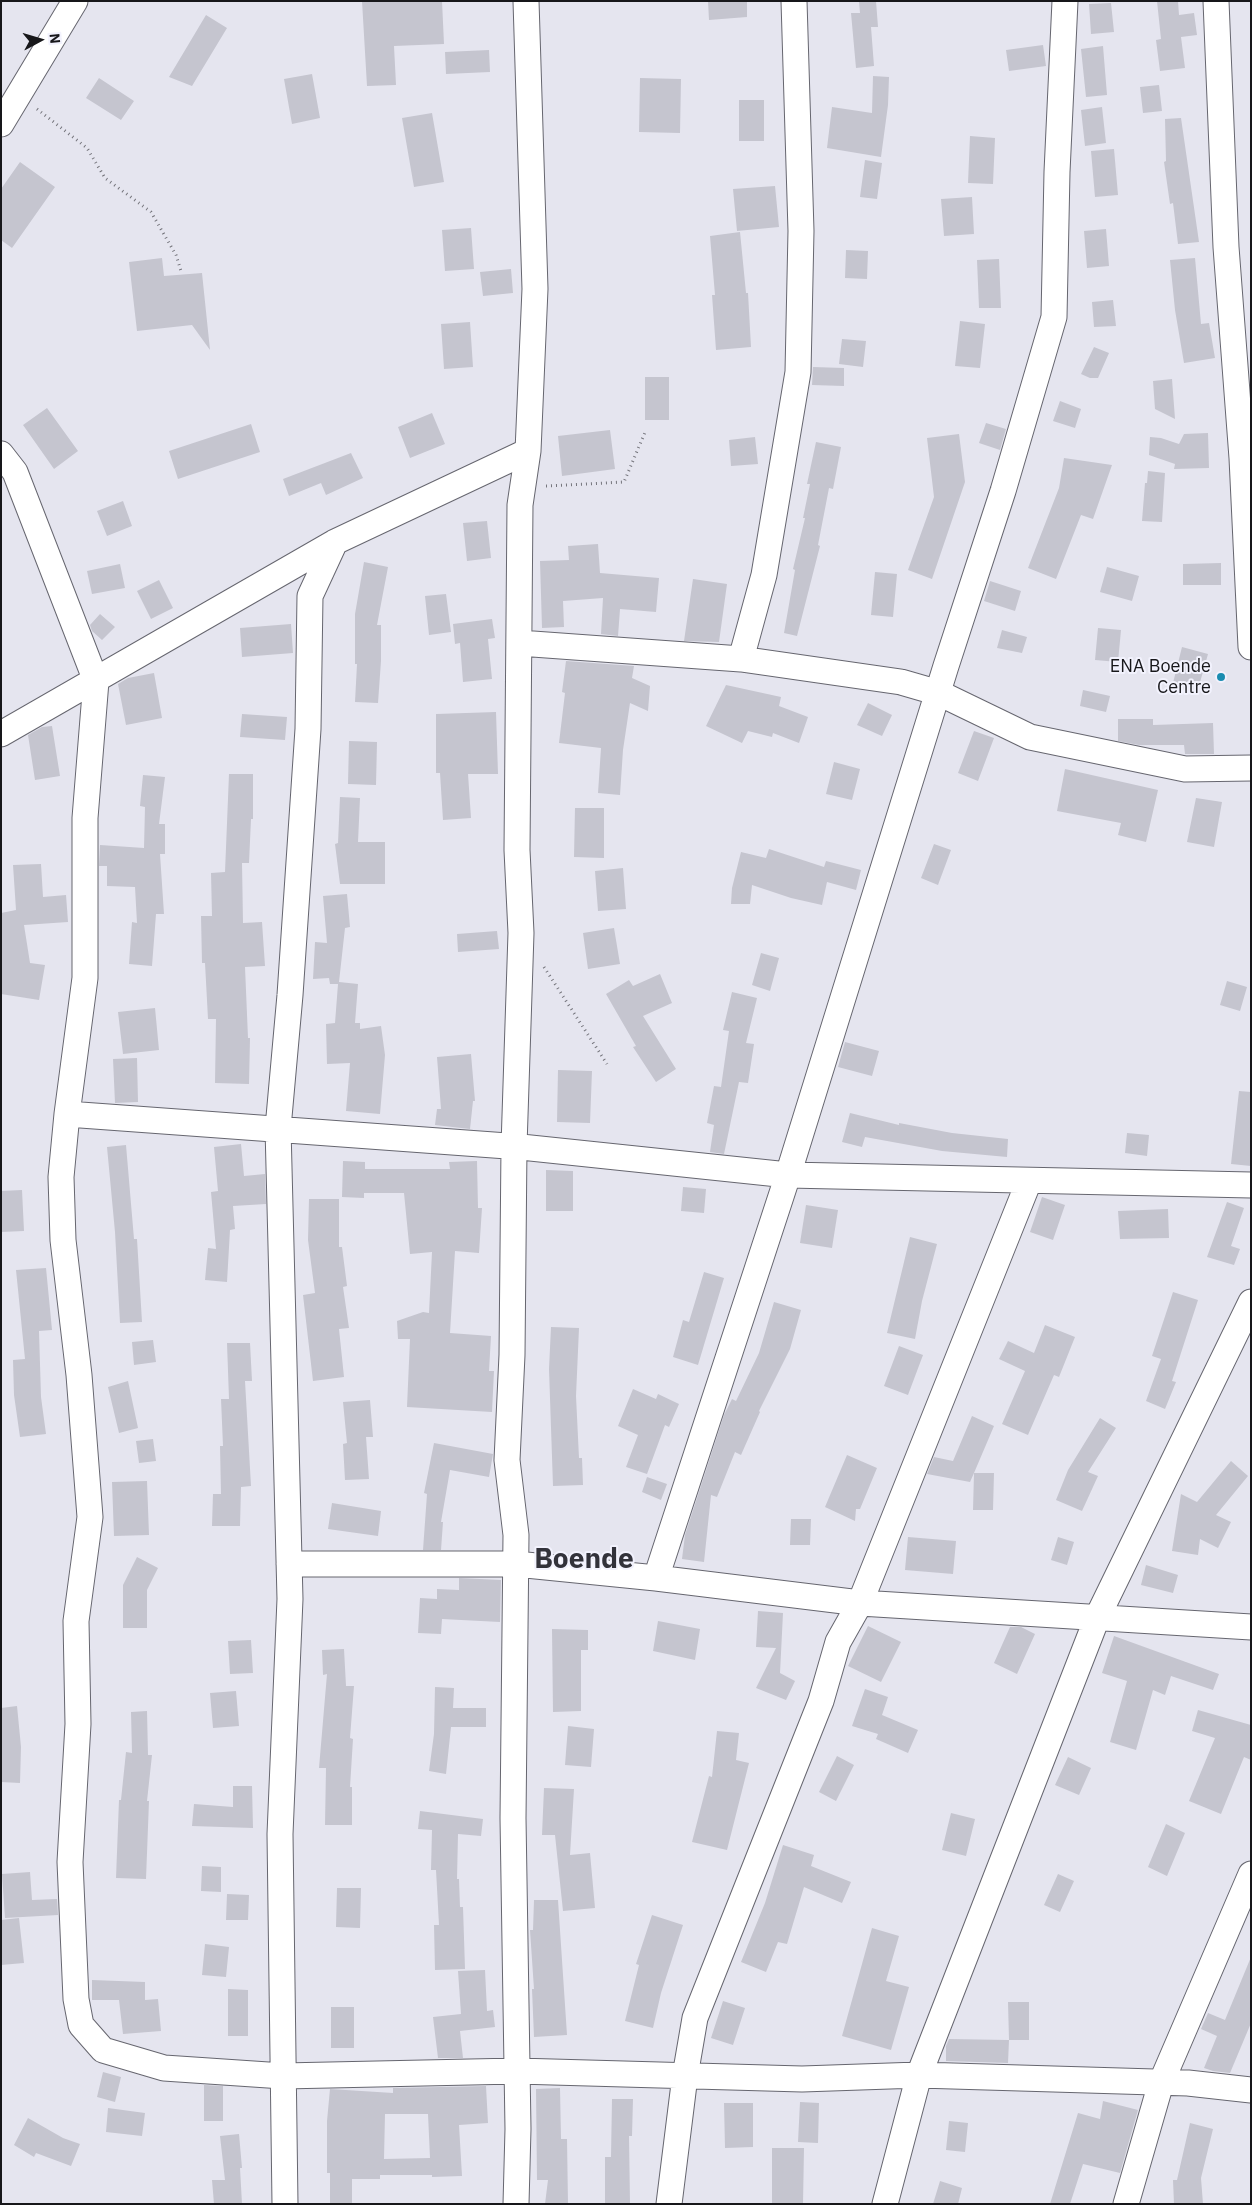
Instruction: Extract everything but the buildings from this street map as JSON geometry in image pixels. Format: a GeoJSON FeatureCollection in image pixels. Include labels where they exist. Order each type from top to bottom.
{"type":"FeatureCollection","features":[{"type":"Feature","properties":{"kind":"street"},"geometry":{"type":"LineString","coordinates":[[1,124],[75,1]]}},
{"type":"Feature","properties":{"kind":"street"},"geometry":{"type":"LineString","coordinates":[[516,2204],[517,2071],[513,1818],[516,1535],[507,1460],[512,1355],[514,1146],[521,933],[518,850],[520,505],[528,451],[535,288],[526,1]]}},
{"type":"Feature","properties":{"kind":"street"},"geometry":{"type":"LineString","coordinates":[[741,659],[764,574],[798,372],[801,231],[794,1]]}},
{"type":"Feature","properties":{"kind":"street"},"geometry":{"type":"LineString","coordinates":[[656,1578],[788,1175],[1003,491],[1054,317],[1057,172],[1065,1]]}},
{"type":"Feature","properties":{"kind":"street"},"geometry":{"type":"LineString","coordinates":[[1216,1],[1226,247],[1242,458],[1251,647]]}},
{"type":"Feature","properties":{"kind":"street"},"geometry":{"type":"LineString","coordinates":[[1,734],[335,542],[528,451]]}},
{"type":"Feature","properties":{"kind":"street"},"geometry":{"type":"LineString","coordinates":[[1,454],[15,472],[96,681],[85,818],[85,978],[67,1114],[61,1177],[63,1240],[79,1375],[90,1517],[76,1621],[78,1724],[70,1862],[76,1999],[81,2025],[103,2050],[164,2068],[283,2076],[517,2071],[802,2079],[919,2075],[1188,2084],[1251,2090]]}},
{"type":"Feature","properties":{"kind":"street"},"geometry":{"type":"LineString","coordinates":[[285,2204],[280,1834],[290,1599],[278,1128],[290,995],[308,729],[310,596],[335,542]]}},
{"type":"Feature","properties":{"kind":"street"},"geometry":{"type":"LineString","coordinates":[[519,643],[741,659],[901,682],[939,693],[1030,737],[1185,769],[1251,768]]}},
{"type":"Feature","properties":{"kind":"street"},"geometry":{"type":"LineString","coordinates":[[67,1114],[514,1146],[788,1175],[1251,1186]]}},
{"type":"Feature","properties":{"kind":"street"},"geometry":{"type":"LineString","coordinates":[[669,2204],[684,2076],[695,2018],[821,1701],[838,1642],[860,1603],[1029,1181]]}},
{"type":"Feature","properties":{"kind":"street"},"geometry":{"type":"LineString","coordinates":[[885,2204],[919,2075],[1097,1618],[1251,1302]]}},
{"type":"Feature","properties":{"kind":"street"},"geometry":{"type":"LineString","coordinates":[[289,1564],[516,1564],[656,1578],[860,1603],[1251,1627]]}},
{"type":"Feature","properties":{"kind":"street"},"geometry":{"type":"LineString","coordinates":[[1126,2204],[1161,2083],[1251,1874]]}},
{"type":"Feature","properties":{"kind":"path"},"geometry":{"type":"LineString","coordinates":[[18,95],[87,148],[105,178],[151,212],[176,255],[181,271]]}},
{"type":"Feature","properties":{"kind":"path"},"geometry":{"type":"LineString","coordinates":[[520,505],[540,486],[624,482],[646,430]]}},
{"type":"Feature","properties":{"kind":"path"},"geometry":{"type":"LineString","coordinates":[[543,966],[607,1064]]}},
{"type":"Feature","properties":{"kind":"place","name":"ENA Boende Centre"},"geometry":{"type":"Point","coordinates":[1221,677]}},
{"type":"Feature","properties":{"kind":"district","name":"Boende"},"geometry":{"type":"Point","coordinates":[584,1560]}}]}
